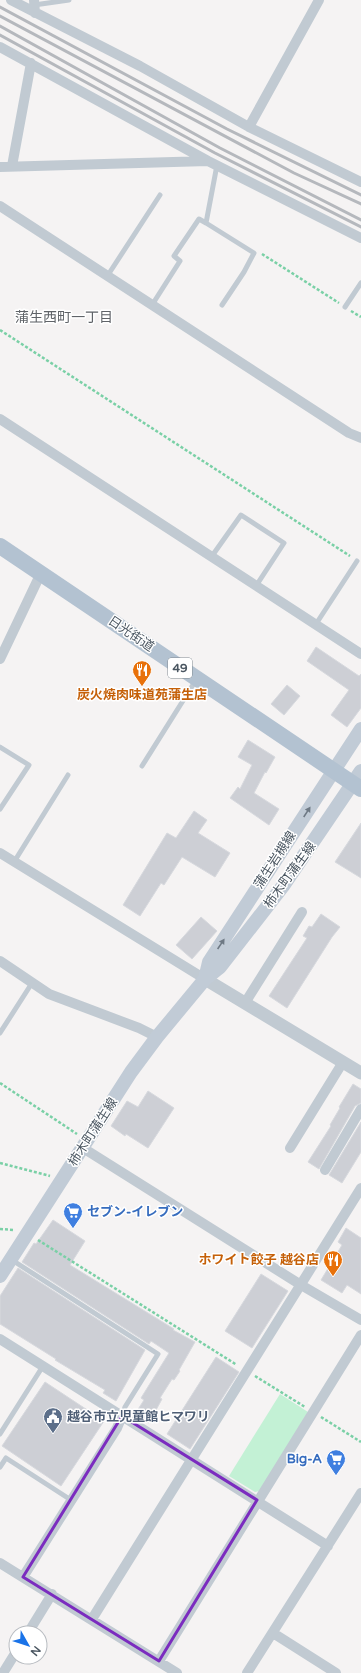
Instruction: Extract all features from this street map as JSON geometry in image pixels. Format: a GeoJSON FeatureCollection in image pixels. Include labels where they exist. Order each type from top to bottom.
{"type":"FeatureCollection","features":[{"type":"Feature","properties":{"kind":"main road","name":"日光街道"},"geometry":{"type":"LineString","coordinates":[[0,546],[333,770],[358,781]]}},
{"type":"Feature","properties":{"kind":"main road","name":"蒲生岩槻線"},"geometry":{"type":"LineString","coordinates":[[194,993],[205,979],[209,962],[361,729]]}},
{"type":"Feature","properties":{"kind":"main road","name":"柿木町蒲生線"},"geometry":{"type":"LineString","coordinates":[[205,979],[220,966],[283,886],[358,781]]}},
{"type":"Feature","properties":{"kind":"main road","name":"柿木町蒲生線"},"geometry":{"type":"LineString","coordinates":[[0,1276],[11,1260],[23,1232],[62,1180],[81,1141],[157,1037],[194,993]]}},
{"type":"Feature","properties":{"kind":"street"},"geometry":{"type":"LineString","coordinates":[[11,0],[35,6],[249,127],[361,182]]}},
{"type":"Feature","properties":{"kind":"street"},"geometry":{"type":"LineString","coordinates":[[249,127],[319,0]]}},
{"type":"Feature","properties":{"kind":"street"},"geometry":{"type":"LineString","coordinates":[[0,46],[212,163],[361,238]]}},
{"type":"Feature","properties":{"kind":"street"},"geometry":{"type":"LineString","coordinates":[[12,166],[31,63]]}},
{"type":"Feature","properties":{"kind":"street"},"geometry":{"type":"LineString","coordinates":[[0,167],[212,163]]}},
{"type":"Feature","properties":{"kind":"street"},"geometry":{"type":"LineString","coordinates":[[0,206],[349,432],[361,438]]}},
{"type":"Feature","properties":{"kind":"street"},"geometry":{"type":"LineString","coordinates":[[0,419],[361,654]]}},
{"type":"Feature","properties":{"kind":"street"},"geometry":{"type":"LineString","coordinates":[[0,659],[41,573]]}},
{"type":"Feature","properties":{"kind":"street"},"geometry":{"type":"LineString","coordinates":[[0,853],[361,1073]]}},
{"type":"Feature","properties":{"kind":"street"},"geometry":{"type":"LineString","coordinates":[[245,1003],[302,912]]}},
{"type":"Feature","properties":{"kind":"street"},"geometry":{"type":"LineString","coordinates":[[0,962],[49,994],[139,1028],[157,1037]]}},
{"type":"Feature","properties":{"kind":"street"},"geometry":{"type":"LineString","coordinates":[[290,1148],[343,1062]]}},
{"type":"Feature","properties":{"kind":"street"},"geometry":{"type":"LineString","coordinates":[[325,1170],[361,1109]]}},
{"type":"Feature","properties":{"kind":"street"},"geometry":{"type":"LineString","coordinates":[[81,1141],[301,1285],[361,1320]]}},
{"type":"Feature","properties":{"kind":"street"},"geometry":{"type":"LineString","coordinates":[[92,1619],[361,1188]]}},
{"type":"Feature","properties":{"kind":"street"},"geometry":{"type":"LineString","coordinates":[[158,1661],[361,1335]]}},
{"type":"Feature","properties":{"kind":"street"},"geometry":{"type":"LineString","coordinates":[[0,1339],[328,1546]]}},
{"type":"Feature","properties":{"kind":"street"},"geometry":{"type":"LineString","coordinates":[[23,1577],[117,1428],[122,1416]]}},
{"type":"Feature","properties":{"kind":"street"},"geometry":{"type":"LineString","coordinates":[[247,1673],[361,1493]]}},
{"type":"Feature","properties":{"kind":"street"},"geometry":{"type":"LineString","coordinates":[[0,1563],[177,1673]]}},
{"type":"Feature","properties":{"kind":"street"},"geometry":{"type":"LineString","coordinates":[[33,1625],[52,1594]]}},
{"type":"Feature","properties":{"kind":"street"},"geometry":{"type":"LineString","coordinates":[[273,1634],[336,1673]]}},
{"type":"Feature","properties":{"kind":"lane"},"geometry":{"type":"LineString","coordinates":[[35,6],[69,0]]}},
{"type":"Feature","properties":{"kind":"lane"},"geometry":{"type":"LineString","coordinates":[[206,223],[212,163]]}},
{"type":"Feature","properties":{"kind":"lane"},"geometry":{"type":"LineString","coordinates":[[108,275],[160,195]]}},
{"type":"Feature","properties":{"kind":"lane"},"geometry":{"type":"LineString","coordinates":[[152,305],[180,261],[174,256],[199,219],[254,253],[244,272],[222,305]]}},
{"type":"Feature","properties":{"kind":"lane"},"geometry":{"type":"LineString","coordinates":[[345,307],[361,283]]}},
{"type":"Feature","properties":{"kind":"lane"},"geometry":{"type":"LineString","coordinates":[[212,556],[241,515],[284,543],[256,586]]}},
{"type":"Feature","properties":{"kind":"lane"},"geometry":{"type":"LineString","coordinates":[[316,624],[357,561]]}},
{"type":"Feature","properties":{"kind":"lane"},"geometry":{"type":"LineString","coordinates":[[142,766],[197,679]]}},
{"type":"Feature","properties":{"kind":"lane"},"geometry":{"type":"LineString","coordinates":[[0,747],[29,765],[0,809]]}},
{"type":"Feature","properties":{"kind":"lane"},"geometry":{"type":"LineString","coordinates":[[14,862],[68,775]]}},
{"type":"Feature","properties":{"kind":"lane"},"geometry":{"type":"LineString","coordinates":[[0,1033],[32,983]]}},
{"type":"Feature","properties":{"kind":"lane"},"geometry":{"type":"LineString","coordinates":[[11,1260],[158,1354],[125,1407],[122,1416]]}},
{"type":"Feature","properties":{"kind":"lane"},"geometry":{"type":"LineString","coordinates":[[0,1434],[43,1366]]}},
{"type":"Feature","properties":{"kind":"lane"},"geometry":{"type":"LineString","coordinates":[[0,1454],[71,1500]]}},
{"type":"Feature","properties":{"kind":"lane"},"geometry":{"type":"LineString","coordinates":[[0,1467],[6,1458]]}},
{"type":"Feature","properties":{"kind":"path"},"geometry":{"type":"LineString","coordinates":[[254,253],[259,252],[361,317]]}},
{"type":"Feature","properties":{"kind":"path"},"geometry":{"type":"LineString","coordinates":[[0,330],[357,561]]}},
{"type":"Feature","properties":{"kind":"path"},"geometry":{"type":"LineString","coordinates":[[0,1083],[81,1141]]}},
{"type":"Feature","properties":{"kind":"path"},"geometry":{"type":"LineString","coordinates":[[0,1163],[62,1180]]}},
{"type":"Feature","properties":{"kind":"path"},"geometry":{"type":"LineString","coordinates":[[0,1230],[15,1230],[23,1232],[361,1442]]}},
{"type":"Feature","properties":{"kind":"highlighted area"},"geometry":{"type":"Polygon","coordinates":[[[122,1416],[257,1500],[159,1661],[23,1577],[122,1416]]]}},
{"type":"Feature","properties":{"kind":"green space"},"geometry":{"type":"Polygon","coordinates":[[[280,1394],[308,1412],[260,1491],[255,1492],[229,1476],[280,1394]]]}},
{"type":"Feature","properties":{"kind":"building"},"geometry":{"type":"Polygon","coordinates":[[[316,647],[359,676],[361,674],[361,708],[347,727],[331,715],[349,690],[307,661],[316,647]]]}},
{"type":"Feature","properties":{"kind":"building"},"geometry":{"type":"Polygon","coordinates":[[[287,685],[300,696],[284,715],[271,704],[287,685]]]}},
{"type":"Feature","properties":{"kind":"building"},"geometry":{"type":"Polygon","coordinates":[[[248,740],[275,757],[254,793],[279,809],[269,825],[230,798],[238,787],[240,789],[252,765],[238,757],[248,740]]]}},
{"type":"Feature","properties":{"kind":"building"},"geometry":{"type":"Polygon","coordinates":[[[194,811],[207,820],[198,833],[230,853],[215,877],[182,857],[164,885],[161,883],[140,916],[123,905],[167,833],[176,838],[194,811]]]}},
{"type":"Feature","properties":{"kind":"building"},"geometry":{"type":"Polygon","coordinates":[[[361,823],[361,878],[335,862],[361,823]]]}},
{"type":"Feature","properties":{"kind":"building"},"geometry":{"type":"Polygon","coordinates":[[[321,914],[340,927],[332,937],[287,1008],[269,996],[307,938],[303,936],[309,926],[312,927],[321,914]]]}},
{"type":"Feature","properties":{"kind":"building"},"geometry":{"type":"Polygon","coordinates":[[[201,917],[217,931],[192,959],[176,945],[201,917]]]}},
{"type":"Feature","properties":{"kind":"building"},"geometry":{"type":"Polygon","coordinates":[[[353,1084],[361,1089],[361,1103],[355,1106],[319,1169],[308,1162],[331,1126],[330,1125],[340,1108],[339,1107],[353,1084]]]}},
{"type":"Feature","properties":{"kind":"building"},"geometry":{"type":"Polygon","coordinates":[[[148,1091],[174,1108],[148,1148],[126,1134],[125,1136],[111,1126],[127,1101],[138,1107],[148,1091]]]}},
{"type":"Feature","properties":{"kind":"building"},"geometry":{"type":"Polygon","coordinates":[[[361,1122],[361,1152],[342,1183],[329,1175],[361,1122]]]}},
{"type":"Feature","properties":{"kind":"building"},"geometry":{"type":"Polygon","coordinates":[[[53,1220],[85,1241],[70,1265],[174,1329],[173,1330],[195,1342],[179,1370],[180,1371],[174,1380],[172,1379],[160,1398],[162,1399],[149,1423],[135,1414],[144,1400],[141,1398],[169,1353],[151,1341],[149,1344],[22,1262],[34,1243],[36,1244],[53,1220]]]}},
{"type":"Feature","properties":{"kind":"building"},"geometry":{"type":"Polygon","coordinates":[[[346,1228],[361,1238],[361,1294],[347,1285],[342,1293],[321,1280],[342,1245],[338,1242],[346,1228]]]}},
{"type":"Feature","properties":{"kind":"building"},"geometry":{"type":"Polygon","coordinates":[[[18,1268],[145,1350],[116,1401],[103,1393],[105,1390],[55,1360],[56,1359],[0,1324],[0,1296],[18,1268]]]}},
{"type":"Feature","properties":{"kind":"building"},"geometry":{"type":"Polygon","coordinates":[[[261,1274],[288,1291],[252,1348],[225,1331],[261,1274]]]}},
{"type":"Feature","properties":{"kind":"building"},"geometry":{"type":"Polygon","coordinates":[[[216,1357],[239,1372],[190,1449],[167,1434],[216,1357]]]}},
{"type":"Feature","properties":{"kind":"building","name":"越谷市立児童館ヒマワリ"},"geometry":{"type":"Polygon","coordinates":[[[45,1382],[104,1421],[61,1486],[2,1446],[45,1382]]]}},
{"type":"Feature","properties":{"kind":"railway"},"geometry":{"type":"LineString","coordinates":[[0,7],[227,129],[361,195]]}},
{"type":"Feature","properties":{"kind":"railway"},"geometry":{"type":"LineString","coordinates":[[0,16],[294,173],[361,204]]}},
{"type":"Feature","properties":{"kind":"railway"},"geometry":{"type":"LineString","coordinates":[[0,26],[220,148],[361,220]]}},
{"type":"Feature","properties":{"kind":"railway"},"geometry":{"type":"LineString","coordinates":[[0,35],[215,153],[361,227]]}},
{"type":"Feature","properties":{"kind":"place","name":"炭火焼肉味道苑蒲生店"},"geometry":{"type":"Point","coordinates":[142,687]}},
{"type":"Feature","properties":{"kind":"place","name":"セブン-イレブン"},"geometry":{"type":"Point","coordinates":[73,1229]}},
{"type":"Feature","properties":{"kind":"place","name":"ホワイト餃子 越谷店"},"geometry":{"type":"Point","coordinates":[333,1277]}},
{"type":"Feature","properties":{"kind":"place","name":"越谷市立児童館ヒマワリ"},"geometry":{"type":"Point","coordinates":[53,1434]}},
{"type":"Feature","properties":{"kind":"place","name":"Big-A"},"geometry":{"type":"Point","coordinates":[336,1476]}},
{"type":"Feature","properties":{"kind":"district","name":"蒲生西町一丁目"},"geometry":{"type":"Point","coordinates":[64,317]}}]}
